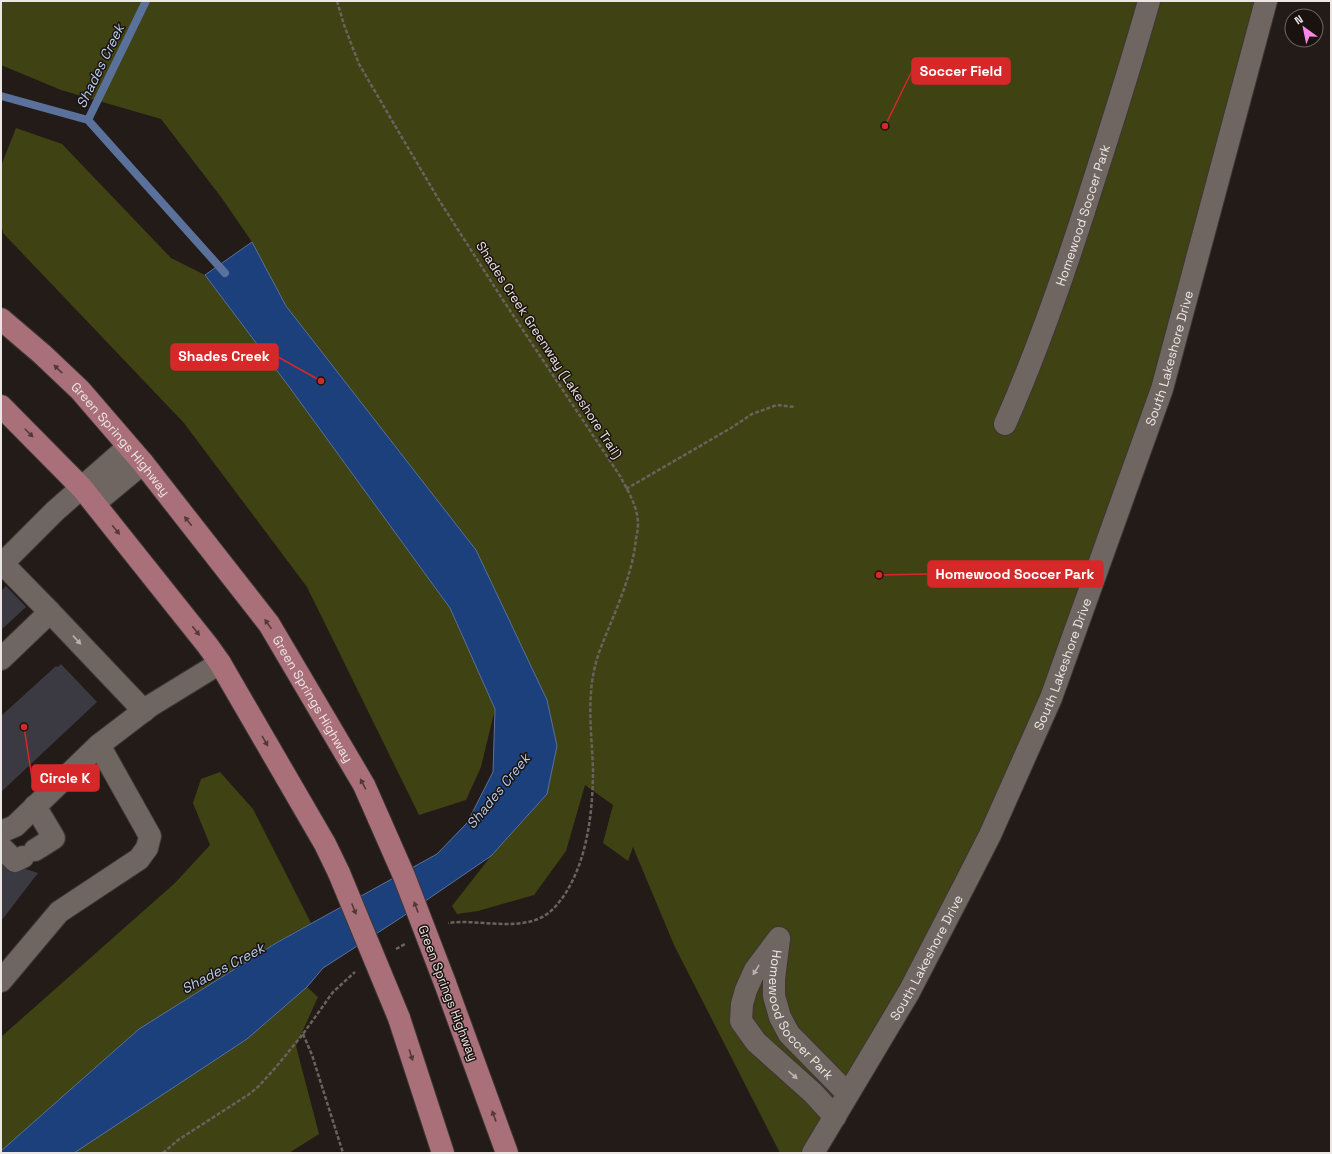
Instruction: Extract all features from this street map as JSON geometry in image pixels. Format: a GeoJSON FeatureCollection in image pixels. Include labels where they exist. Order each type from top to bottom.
{"type":"FeatureCollection","features":[{"type":"Feature","properties":{"kind":"main road","name":"Green Springs Highway"},"geometry":{"type":"LineString","coordinates":[[1,319],[42,354],[80,390],[143,463],[269,624],[364,785],[404,876],[507,1153]]}},
{"type":"Feature","properties":{"kind":"main road"},"geometry":{"type":"LineString","coordinates":[[1,406],[88,496],[208,646],[220,664],[328,849],[339,873],[399,1018],[443,1153]]}},
{"type":"Feature","properties":{"kind":"street","name":"Homewood Soccer Park"},"geometry":{"type":"LineString","coordinates":[[1005,424],[1018,395],[1066,269],[1128,75],[1149,1]]}},
{"type":"Feature","properties":{"kind":"street","name":"South Lakeshore Drive"},"geometry":{"type":"LineString","coordinates":[[813,1153],[909,992],[987,842],[1051,698],[1162,389],[1266,1]]}},
{"type":"Feature","properties":{"kind":"street"},"geometry":{"type":"LineString","coordinates":[[88,496],[128,447]]}},
{"type":"Feature","properties":{"kind":"street"},"geometry":{"type":"LineString","coordinates":[[143,463],[88,496],[55,511],[2,564],[144,711]]}},
{"type":"Feature","properties":{"kind":"street"},"geometry":{"type":"LineString","coordinates":[[1,659],[50,612]]}},
{"type":"Feature","properties":{"kind":"street"},"geometry":{"type":"LineString","coordinates":[[1,832],[15,826],[99,745],[144,711],[220,664]]}},
{"type":"Feature","properties":{"kind":"street"},"geometry":{"type":"LineString","coordinates":[[1,981],[59,912],[139,858],[147,848],[150,836],[99,745]]}},
{"type":"Feature","properties":{"kind":"street"},"geometry":{"type":"LineString","coordinates":[[1,847],[15,861],[54,838],[35,806]]}},
{"type":"Feature","properties":{"kind":"street","name":"Homewood Soccer Park"},"geometry":{"type":"LineString","coordinates":[[835,1117],[813,1093],[756,1042],[741,1021],[742,1004],[746,990],[755,970],[779,938],[774,979],[774,996],[780,1017],[789,1034],[848,1094]]}},
{"type":"Feature","properties":{"kind":"path","name":"Shades Creek Greenway (Lakeshore Trail)"},"geometry":{"type":"LineString","coordinates":[[337,1],[344,25],[359,64],[400,135],[503,300],[603,448],[633,502],[638,524],[633,561],[594,669],[590,699],[590,732]]}},
{"type":"Feature","properties":{"kind":"path"},"geometry":{"type":"LineString","coordinates":[[626,489],[731,428],[752,414],[777,405],[794,407]]}},
{"type":"Feature","properties":{"kind":"path"},"geometry":{"type":"LineString","coordinates":[[303,1034],[312,1055],[343,1153]]}},
{"type":"Feature","properties":{"kind":"green space"},"geometry":{"type":"Polygon","coordinates":[[[1,1],[1263,1],[1125,492],[966,882],[813,1153],[780,1153],[674,945],[633,847],[628,861],[603,843],[613,805],[585,785],[566,851],[534,895],[478,911],[457,914],[452,906],[491,856],[547,794],[547,700],[476,550],[286,306],[252,242],[221,197],[161,119],[61,90],[1,65],[1,1]]]}},
{"type":"Feature","properties":{"kind":"green space"},"geometry":{"type":"Polygon","coordinates":[[[16,128],[62,144],[171,258],[205,275],[290,388],[450,608],[495,709],[481,767],[466,800],[419,815],[307,587],[184,423],[3,233],[1,222],[1,166],[16,128]]]}},
{"type":"Feature","properties":{"kind":"green space"},"geometry":{"type":"Polygon","coordinates":[[[220,772],[253,809],[311,923],[275,943],[139,1029],[1,1151],[1,1037],[175,883],[210,845],[193,803],[201,779],[220,772]]]}},
{"type":"Feature","properties":{"kind":"green space"},"geometry":{"type":"Polygon","coordinates":[[[307,987],[318,997],[296,1046],[319,1134],[289,1153],[74,1153],[247,1039],[307,987]]]}},
{"type":"Feature","properties":{"kind":"water"},"geometry":{"type":"Polygon","coordinates":[[[252,242],[286,306],[476,550],[547,700],[557,746],[547,794],[491,856],[399,919],[323,968],[307,987],[247,1039],[74,1153],[1,1153],[1,1151],[139,1029],[276,943],[437,854],[467,823],[493,772],[495,709],[450,608],[290,388],[205,275],[252,242]]]}},
{"type":"Feature","properties":{"kind":"building"},"geometry":{"type":"Polygon","coordinates":[[[6,586],[26,607],[1,630],[1,591],[6,586]]]}},
{"type":"Feature","properties":{"kind":"building"},"geometry":{"type":"Polygon","coordinates":[[[61,664],[97,702],[1,792],[1,716],[56,666],[58,667],[61,664]]]}},
{"type":"Feature","properties":{"kind":"building"},"geometry":{"type":"Polygon","coordinates":[[[1,861],[38,873],[1,921],[1,861]]]}},
{"type":"Feature","properties":{"kind":"waterway","name":"Shades Creek"},"geometry":{"type":"LineString","coordinates":[[146,1],[88,120],[225,273]]}},
{"type":"Feature","properties":{"kind":"waterway"},"geometry":{"type":"LineString","coordinates":[[1,96],[88,120]]}},
{"type":"Feature","properties":{"kind":"place","name":"Soccer Field"},"geometry":{"type":"Point","coordinates":[885,126]}},
{"type":"Feature","properties":{"kind":"place","name":"Shades Creek"},"geometry":{"type":"Point","coordinates":[321,381]}},
{"type":"Feature","properties":{"kind":"place","name":"Homewood Soccer Park"},"geometry":{"type":"Point","coordinates":[879,575]}},
{"type":"Feature","properties":{"kind":"place","name":"Circle K"},"geometry":{"type":"Point","coordinates":[24,727]}}]}
